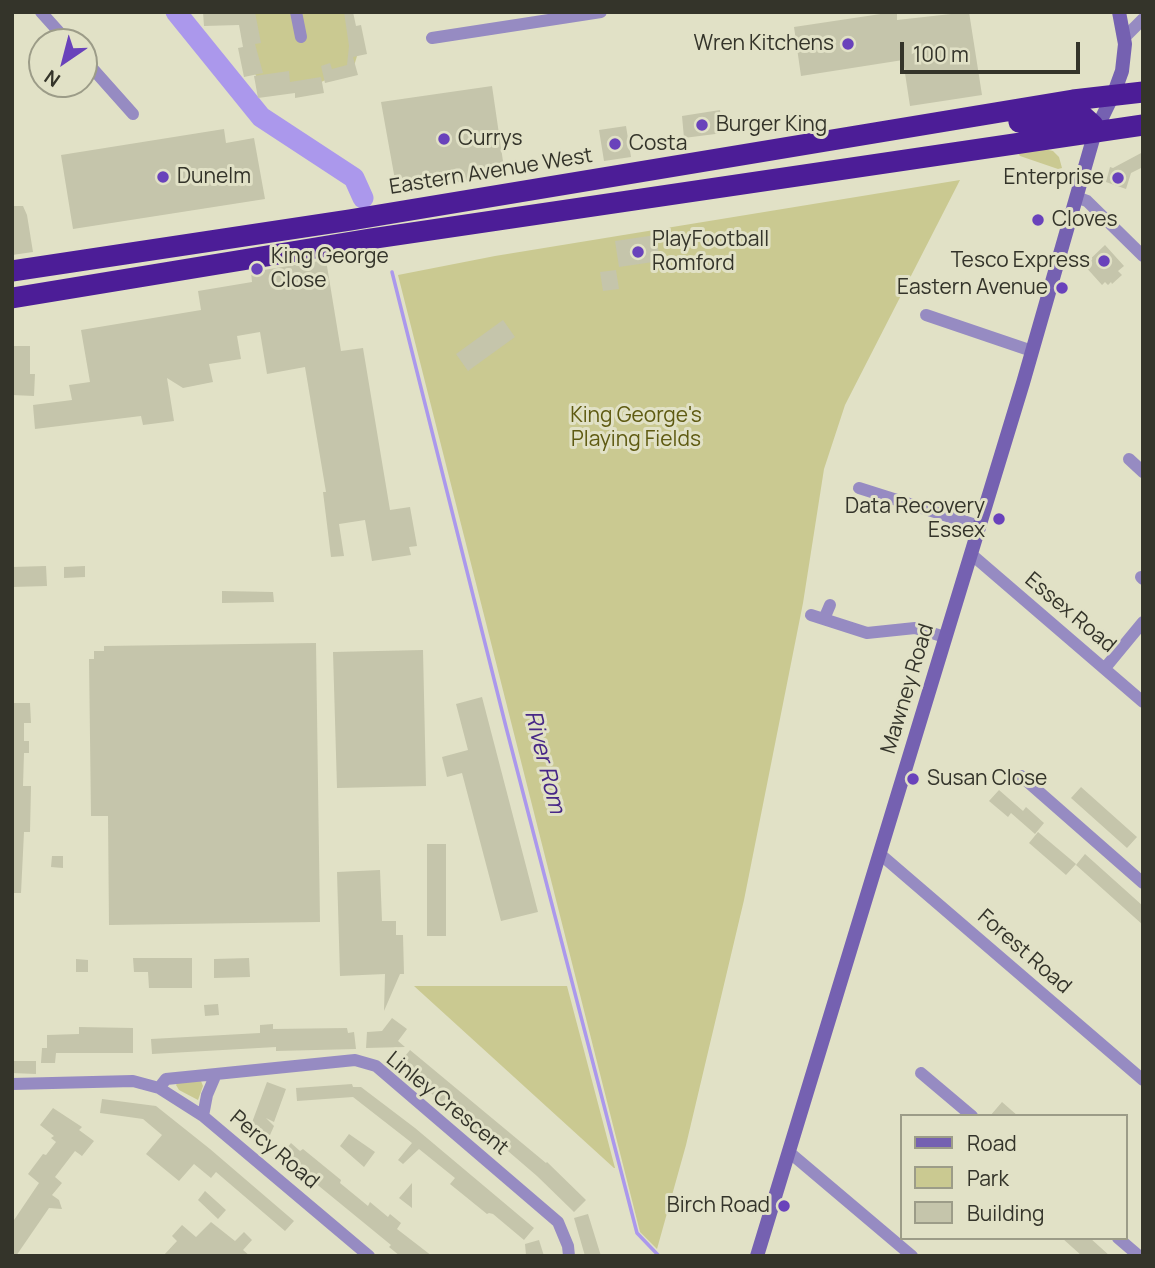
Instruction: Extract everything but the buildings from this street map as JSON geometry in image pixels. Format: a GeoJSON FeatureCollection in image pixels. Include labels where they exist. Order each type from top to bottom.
{"type":"FeatureCollection","features":[{"type":"Feature","properties":{"kind":"highway","name":"Eastern Avenue West"},"geometry":{"type":"LineString","coordinates":[[12,271],[350,220],[1114,93],[1143,92]]}},
{"type":"Feature","properties":{"kind":"highway"},"geometry":{"type":"LineString","coordinates":[[948,121],[970,127],[1082,115],[1093,125],[1095,132]]}},
{"type":"Feature","properties":{"kind":"highway"},"geometry":{"type":"LineString","coordinates":[[12,298],[370,239],[1143,125]]}},
{"type":"Feature","properties":{"kind":"street"},"geometry":{"type":"LineString","coordinates":[[41,12],[55,28]]}},
{"type":"Feature","properties":{"kind":"street"},"geometry":{"type":"LineString","coordinates":[[296,12],[301,37]]}},
{"type":"Feature","properties":{"kind":"street"},"geometry":{"type":"LineString","coordinates":[[432,38],[601,12]]}},
{"type":"Feature","properties":{"kind":"street"},"geometry":{"type":"LineString","coordinates":[[1114,93],[1124,62],[1125,37],[1119,12]]}},
{"type":"Feature","properties":{"kind":"street"},"geometry":{"type":"LineString","coordinates":[[1125,37],[1141,21]]}},
{"type":"Feature","properties":{"kind":"street"},"geometry":{"type":"LineString","coordinates":[[98,75],[133,114]]}},
{"type":"Feature","properties":{"kind":"street","name":"Mawney Road"},"geometry":{"type":"LineString","coordinates":[[757,1256],[971,554],[1095,132],[1114,93]]}},
{"type":"Feature","properties":{"kind":"street"},"geometry":{"type":"LineString","coordinates":[[1076,197],[1087,201],[1143,256]]}},
{"type":"Feature","properties":{"kind":"street"},"geometry":{"type":"LineString","coordinates":[[926,315],[1032,351]]}},
{"type":"Feature","properties":{"kind":"street"},"geometry":{"type":"LineString","coordinates":[[1129,459],[1143,472]]}},
{"type":"Feature","properties":{"kind":"street"},"geometry":{"type":"LineString","coordinates":[[859,488],[979,526]]}},
{"type":"Feature","properties":{"kind":"street","name":"Essex Road"},"geometry":{"type":"LineString","coordinates":[[971,554],[1143,702]]}},
{"type":"Feature","properties":{"kind":"street"},"geometry":{"type":"LineString","coordinates":[[824,620],[830,605]]}},
{"type":"Feature","properties":{"kind":"street"},"geometry":{"type":"LineString","coordinates":[[811,615],[867,633],[915,628],[945,637]]}},
{"type":"Feature","properties":{"kind":"street"},"geometry":{"type":"LineString","coordinates":[[1105,668],[1143,622]]}},
{"type":"Feature","properties":{"kind":"street"},"geometry":{"type":"LineString","coordinates":[[1021,776],[1143,883]]}},
{"type":"Feature","properties":{"kind":"street","name":"Forest Road"},"geometry":{"type":"LineString","coordinates":[[880,854],[1143,1080]]}},
{"type":"Feature","properties":{"kind":"street","name":"Linley Crescent"},"geometry":{"type":"LineString","coordinates":[[12,1084],[121,1081],[153,1086],[166,1079],[355,1060],[376,1066],[558,1222],[568,1246],[569,1256]]}},
{"type":"Feature","properties":{"kind":"street"},"geometry":{"type":"LineString","coordinates":[[921,1073],[970,1114]]}},
{"type":"Feature","properties":{"kind":"street"},"geometry":{"type":"LineString","coordinates":[[204,1116],[207,1095],[216,1074]]}},
{"type":"Feature","properties":{"kind":"street","name":"Percy Road"},"geometry":{"type":"LineString","coordinates":[[153,1086],[204,1116],[369,1256]]}},
{"type":"Feature","properties":{"kind":"street"},"geometry":{"type":"LineString","coordinates":[[789,1152],[909,1253]]}},
{"type":"Feature","properties":{"kind":"street"},"geometry":{"type":"LineString","coordinates":[[1120,1240],[1139,1256]]}},
{"type":"Feature","properties":{"kind":"green space"},"geometry":{"type":"Polygon","coordinates":[[[243,12],[349,12],[360,46],[354,66],[311,87],[262,88],[247,57],[243,12]]]}},
{"type":"Feature","properties":{"kind":"green space"},"geometry":{"type":"Polygon","coordinates":[[[1044,149],[1053,151],[1059,157],[1062,168],[1020,156],[1017,152],[1044,149]]]}},
{"type":"Feature","properties":{"kind":"green space","name":"King George's Playing Fields"},"geometry":{"type":"Polygon","coordinates":[[[960,180],[845,405],[824,469],[803,603],[744,900],[686,1145],[657,1249],[640,1232],[398,275],[495,256],[960,180]]]}},
{"type":"Feature","properties":{"kind":"green space"},"geometry":{"type":"Polygon","coordinates":[[[414,986],[567,986],[615,1168],[614,1168],[414,986]]]}},
{"type":"Feature","properties":{"kind":"green space"},"geometry":{"type":"Polygon","coordinates":[[[201,1081],[203,1086],[198,1100],[179,1090],[176,1085],[178,1082],[201,1081]]]}},
{"type":"Feature","properties":{"kind":"waterway","name":"River Rom"},"geometry":{"type":"LineString","coordinates":[[176,12],[261,117],[354,178],[363,198]]}},
{"type":"Feature","properties":{"kind":"waterway","name":"River Rom"},"geometry":{"type":"LineString","coordinates":[[392,272],[637,1233],[659,1256]]}},
{"type":"Feature","properties":{"kind":"place","name":"Wren Kitchens"},"geometry":{"type":"Point","coordinates":[848,44]}},
{"type":"Feature","properties":{"kind":"place","name":"Burger King"},"geometry":{"type":"Point","coordinates":[702,125]}},
{"type":"Feature","properties":{"kind":"place","name":"Currys"},"geometry":{"type":"Point","coordinates":[444,139]}},
{"type":"Feature","properties":{"kind":"place","name":"Costa"},"geometry":{"type":"Point","coordinates":[615,144]}},
{"type":"Feature","properties":{"kind":"place","name":"Dunelm"},"geometry":{"type":"Point","coordinates":[163,177]}},
{"type":"Feature","properties":{"kind":"place","name":"Enterprise"},"geometry":{"type":"Point","coordinates":[1118,178]}},
{"type":"Feature","properties":{"kind":"place","name":"Cloves"},"geometry":{"type":"Point","coordinates":[1038,220]}},
{"type":"Feature","properties":{"kind":"place","name":"PlayFootball Romford"},"geometry":{"type":"Point","coordinates":[638,252]}},
{"type":"Feature","properties":{"kind":"place","name":"Tesco Express"},"geometry":{"type":"Point","coordinates":[1104,261]}},
{"type":"Feature","properties":{"kind":"place","name":"King George Close"},"geometry":{"type":"Point","coordinates":[257,269]}},
{"type":"Feature","properties":{"kind":"place","name":"Eastern Avenue"},"geometry":{"type":"Point","coordinates":[1062,288]}},
{"type":"Feature","properties":{"kind":"place","name":"Data Recovery Essex"},"geometry":{"type":"Point","coordinates":[999,519]}},
{"type":"Feature","properties":{"kind":"place","name":"Susan Close"},"geometry":{"type":"Point","coordinates":[913,779]}},
{"type":"Feature","properties":{"kind":"place","name":"Birch Road"},"geometry":{"type":"Point","coordinates":[784,1206]}}]}
